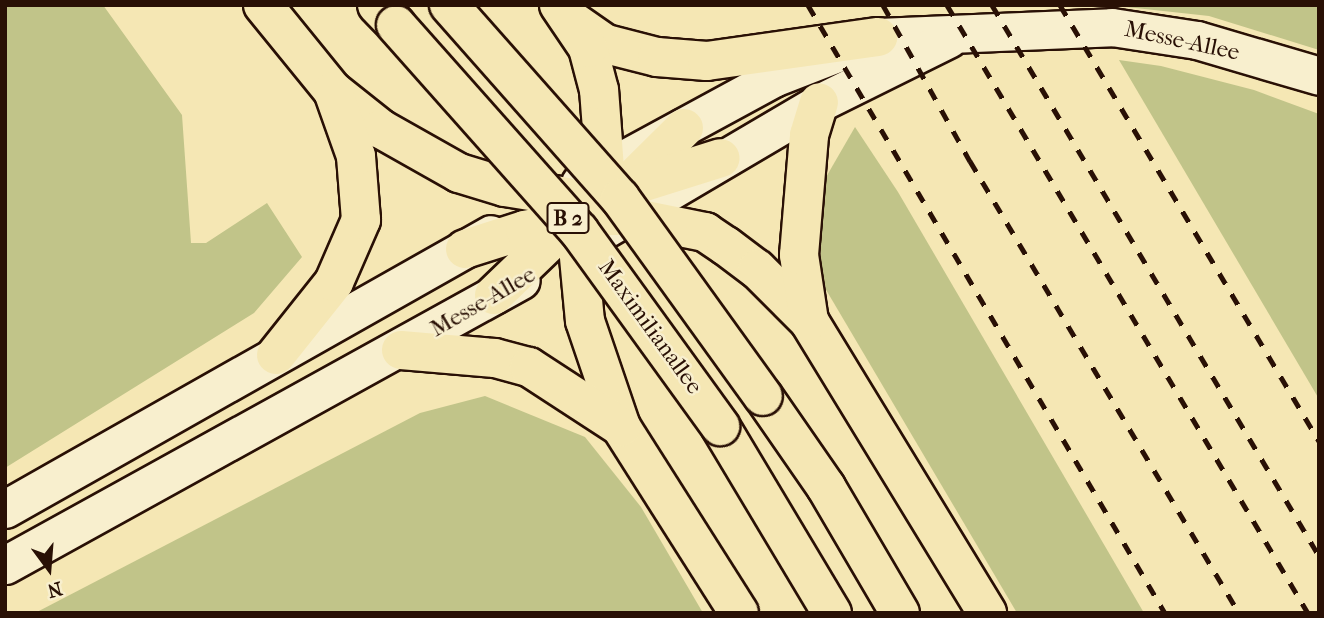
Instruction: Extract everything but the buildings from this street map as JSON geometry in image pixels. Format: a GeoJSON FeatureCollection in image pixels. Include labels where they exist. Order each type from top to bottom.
{"type":"FeatureCollection","features":[{"type":"Feature","properties":{"kind":"highway"},"geometry":{"type":"LineString","coordinates":[[263,5],[333,92],[381,129],[459,173],[705,232],[757,269],[809,321],[987,613]]}},
{"type":"Feature","properties":{"kind":"highway","name":"B 2"},"geometry":{"type":"LineString","coordinates":[[449,5],[620,198],[764,396],[826,488],[900,613]]}},
{"type":"Feature","properties":{"kind":"highway"},"geometry":{"type":"LineString","coordinates":[[566,14],[606,44],[657,57],[707,61],[878,37]]}},
{"type":"Feature","properties":{"kind":"highway"},"geometry":{"type":"LineString","coordinates":[[566,14],[588,48],[599,90],[585,321],[621,427],[658,480],[738,613]]}},
{"type":"Feature","properties":{"kind":"highway","name":"Maximilianallee"},"geometry":{"type":"LineString","coordinates":[[386,15],[579,231],[720,426],[832,613]]}},
{"type":"Feature","properties":{"kind":"highway"},"geometry":{"type":"LineString","coordinates":[[276,355],[334,282],[361,220],[356,156],[333,92]]}},
{"type":"Feature","properties":{"kind":"highway"},"geometry":{"type":"LineString","coordinates":[[809,321],[799,256],[808,135],[819,103]]}},
{"type":"Feature","properties":{"kind":"highway"},"geometry":{"type":"LineString","coordinates":[[494,295],[684,128]]}},
{"type":"Feature","properties":{"kind":"highway"},"geometry":{"type":"LineString","coordinates":[[465,249],[592,207],[721,158]]}},
{"type":"Feature","properties":{"kind":"highway"},"geometry":{"type":"LineString","coordinates":[[401,350],[495,358],[528,367],[621,427]]}},
{"type":"Feature","properties":{"kind":"main road","name":"Messe-Allee"},"geometry":{"type":"LineString","coordinates":[[684,128],[773,78],[878,37],[1123,28],[1197,40],[1319,76]]}},
{"type":"Feature","properties":{"kind":"main road","name":"Messe-Allee"},"geometry":{"type":"LineString","coordinates":[[721,158],[819,103],[958,34]]}},
{"type":"Feature","properties":{"kind":"main road"},"geometry":{"type":"LineString","coordinates":[[5,509],[465,249]]}},
{"type":"Feature","properties":{"kind":"main road","name":"Messe-Allee"},"geometry":{"type":"LineString","coordinates":[[5,565],[401,350],[494,295]]}},
{"type":"Feature","properties":{"kind":"green space"},"geometry":{"type":"Polygon","coordinates":[[[5,5],[103,5],[182,115],[191,243],[206,243],[267,203],[302,257],[254,313],[5,468],[5,5]]]}},
{"type":"Feature","properties":{"kind":"green space"},"geometry":{"type":"Polygon","coordinates":[[[1108,5],[1319,5],[1319,50],[1209,16],[1108,5]]]}},
{"type":"Feature","properties":{"kind":"green space"},"geometry":{"type":"Polygon","coordinates":[[[1119,60],[1161,66],[1254,90],[1319,114],[1319,399],[1119,60]]]}},
{"type":"Feature","properties":{"kind":"green space"},"geometry":{"type":"Polygon","coordinates":[[[855,127],[898,192],[1144,613],[1017,613],[822,283],[818,191],[855,127]]]}},
{"type":"Feature","properties":{"kind":"green space"},"geometry":{"type":"Polygon","coordinates":[[[485,396],[585,437],[641,507],[703,613],[35,613],[420,413],[485,396]]]}},
{"type":"Feature","properties":{"kind":"railway"},"geometry":{"type":"LineString","coordinates":[[808,5],[1165,613]]}},
{"type":"Feature","properties":{"kind":"railway"},"geometry":{"type":"LineString","coordinates":[[883,5],[970,161],[1239,613]]}},
{"type":"Feature","properties":{"kind":"railway"},"geometry":{"type":"LineString","coordinates":[[947,5],[1308,613]]}},
{"type":"Feature","properties":{"kind":"railway"},"geometry":{"type":"LineString","coordinates":[[992,5],[1319,556]]}},
{"type":"Feature","properties":{"kind":"railway"},"geometry":{"type":"LineString","coordinates":[[1060,5],[1319,441]]}}]}
